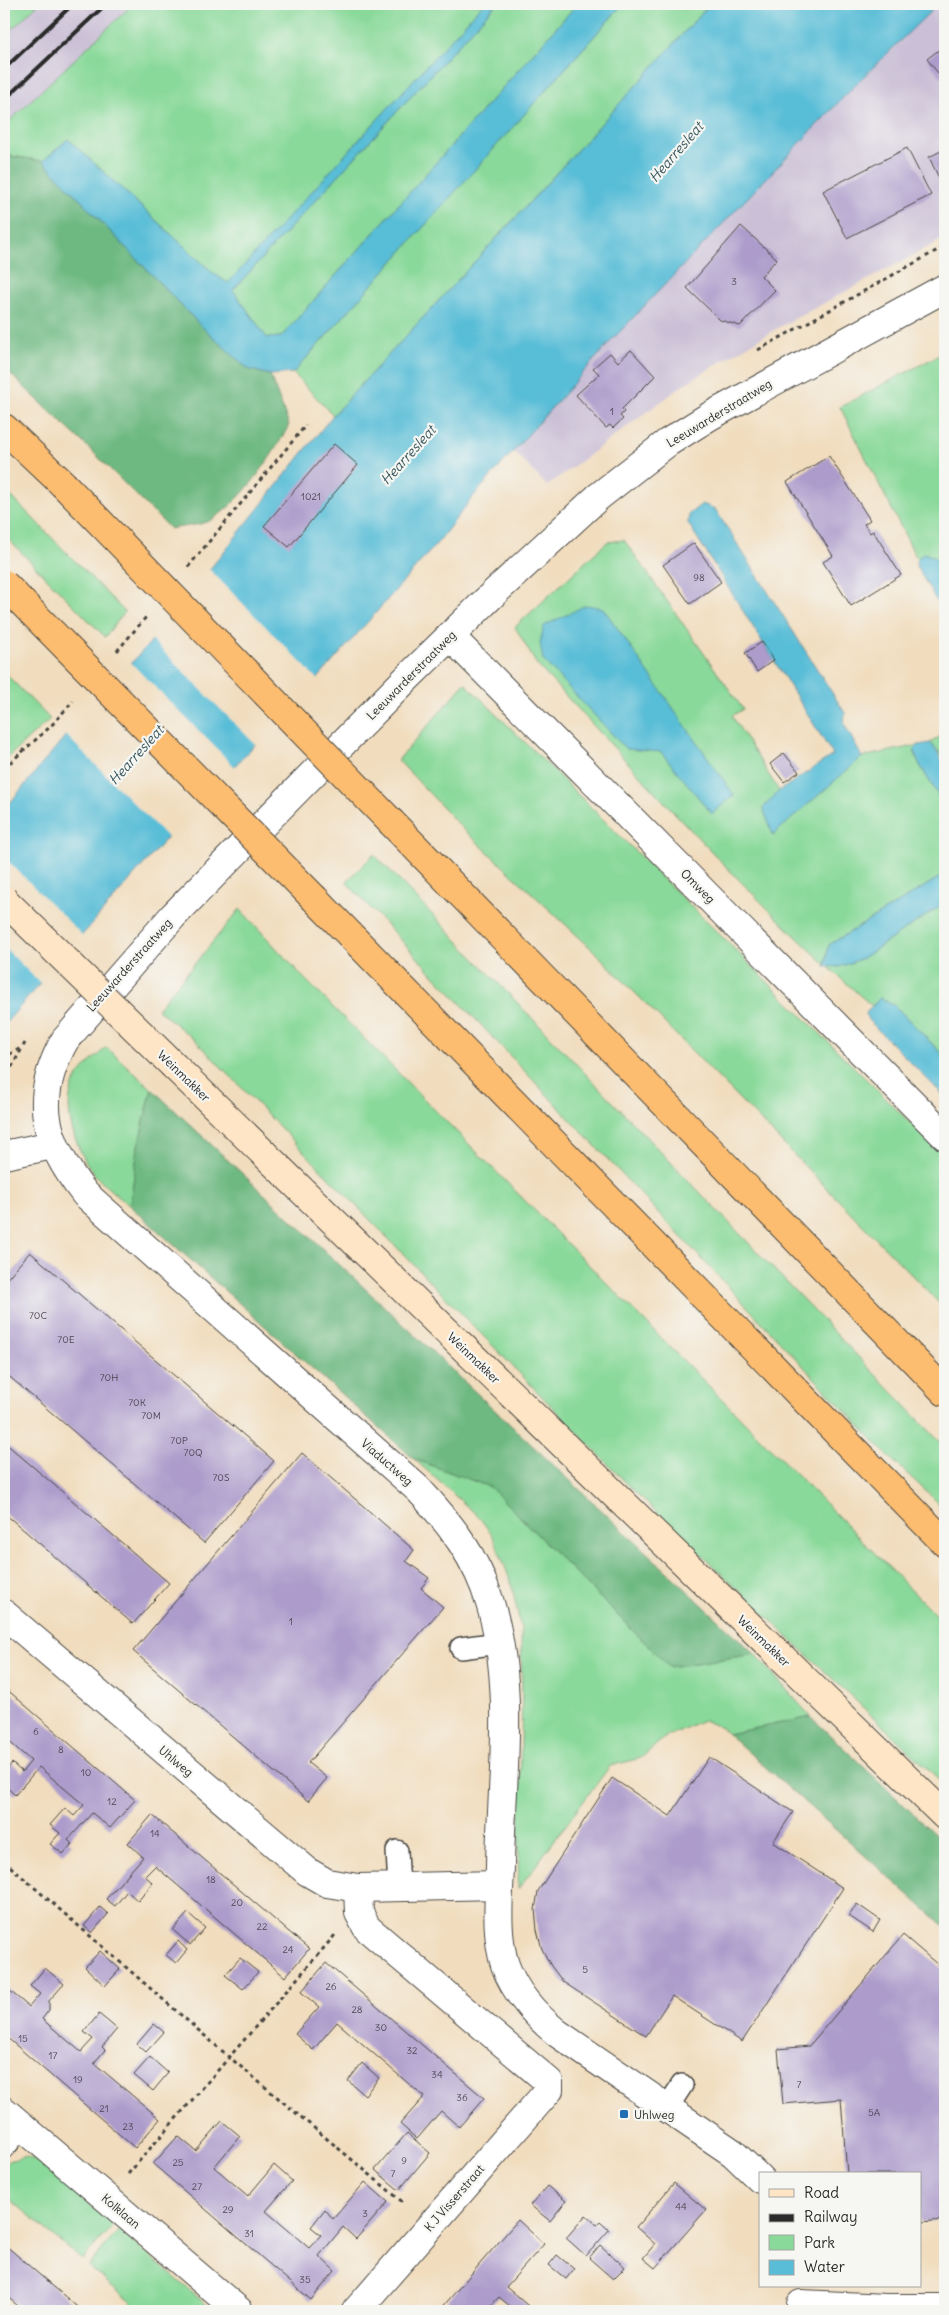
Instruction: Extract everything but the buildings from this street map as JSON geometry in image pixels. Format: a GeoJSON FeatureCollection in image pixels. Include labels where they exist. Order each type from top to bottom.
{"type":"FeatureCollection","features":[{"type":"Feature","properties":{"kind":"highway"},"geometry":{"type":"LineString","coordinates":[[4,428],[63,484],[941,1387]]}},
{"type":"Feature","properties":{"kind":"highway"},"geometry":{"type":"LineString","coordinates":[[4,584],[945,1543]]}},
{"type":"Feature","properties":{"kind":"main road","name":"Weinmakker"},"geometry":{"type":"LineString","coordinates":[[4,900],[945,1816]]}},
{"type":"Feature","properties":{"kind":"street","name":"Leeuwarderstraatweg"},"geometry":{"type":"LineString","coordinates":[[53,1145],[47,1111],[48,1083],[59,1051],[71,1033],[173,916],[450,636],[566,524],[666,443],[776,378],[945,288]]}},
{"type":"Feature","properties":{"kind":"street","name":"Omweg"},"geometry":{"type":"LineString","coordinates":[[450,636],[945,1136]]}},
{"type":"Feature","properties":{"kind":"street"},"geometry":{"type":"LineString","coordinates":[[4,1155],[53,1145]]}},
{"type":"Feature","properties":{"kind":"street","name":"Viaductweg"},"geometry":{"type":"LineString","coordinates":[[53,1145],[68,1172],[91,1200],[430,1502],[456,1532],[482,1577],[499,1642],[504,1688],[499,1885]]}},
{"type":"Feature","properties":{"kind":"street","name":"Uhlweg"},"geometry":{"type":"LineString","coordinates":[[4,1614],[308,1872],[327,1882],[358,1888],[499,1885]]}},
{"type":"Feature","properties":{"kind":"street"},"geometry":{"type":"LineString","coordinates":[[499,1885],[499,1928],[505,1964],[512,1980],[530,2008],[557,2033],[733,2153],[759,2178]]}},
{"type":"Feature","properties":{"kind":"street","name":"K J Visserstraat"},"geometry":{"type":"LineString","coordinates":[[356,2311],[549,2090],[547,2080],[363,1923],[359,1914],[358,1888]]}},
{"type":"Feature","properties":{"kind":"street","name":"Kolklaan"},"geometry":{"type":"LineString","coordinates":[[13,2119],[239,2311]]}},
{"type":"Feature","properties":{"kind":"street"},"geometry":{"type":"LineString","coordinates":[[801,2300],[886,2308],[945,2308]]}},
{"type":"Feature","properties":{"kind":"lane"},"geometry":{"type":"LineString","coordinates":[[460,1648],[499,1642]]}},
{"type":"Feature","properties":{"kind":"lane"},"geometry":{"type":"LineString","coordinates":[[397,1851],[399,1886]]}},
{"type":"Feature","properties":{"kind":"lane"},"geometry":{"type":"LineString","coordinates":[[667,2108],[682,2085]]}},
{"type":"Feature","properties":{"kind":"lane"},"geometry":{"type":"LineString","coordinates":[[4,2148],[13,2119]]}},
{"type":"Feature","properties":{"kind":"path"},"geometry":{"type":"LineString","coordinates":[[4,1060],[21,1048]]}},
{"type":"Feature","properties":{"kind":"path"},"geometry":{"type":"LineString","coordinates":[[4,1861],[228,2056],[393,2195]]}},
{"type":"Feature","properties":{"kind":"path"},"geometry":{"type":"LineString","coordinates":[[125,2176],[334,1936]]}},
{"type":"Feature","properties":{"kind":"shaded area"},"geometry":{"type":"Polygon","coordinates":[[[38,4],[133,4],[4,126],[4,37],[38,4]]]}},
{"type":"Feature","properties":{"kind":"shaded area"},"geometry":{"type":"Polygon","coordinates":[[[892,4],[945,4],[945,238],[774,330],[686,383],[547,486],[500,437],[892,4]]]}},
{"type":"Feature","properties":{"kind":"green space"},"geometry":{"type":"Polygon","coordinates":[[[4,4],[38,4],[4,37],[4,4]]]}},
{"type":"Feature","properties":{"kind":"green space"},"geometry":{"type":"Polygon","coordinates":[[[133,4],[483,4],[228,284],[213,273],[68,139],[43,161],[4,155],[4,126],[133,4]]]}},
{"type":"Feature","properties":{"kind":"green space"},"geometry":{"type":"Polygon","coordinates":[[[496,4],[577,4],[281,337],[267,338],[233,290],[496,4]]]}},
{"type":"Feature","properties":{"kind":"green space"},"geometry":{"type":"Polygon","coordinates":[[[623,4],[710,4],[333,415],[293,373],[623,4]]]}},
{"type":"Feature","properties":{"kind":"green space"},"geometry":{"type":"Polygon","coordinates":[[[4,155],[43,161],[200,325],[248,369],[270,375],[289,425],[256,477],[234,502],[211,520],[196,525],[170,529],[94,453],[4,368],[4,155]]]}},
{"type":"Feature","properties":{"kind":"green space"},"geometry":{"type":"Polygon","coordinates":[[[945,352],[945,568],[934,557],[924,553],[917,559],[840,407],[945,352]]]}},
{"type":"Feature","properties":{"kind":"green space"},"geometry":{"type":"Polygon","coordinates":[[[4,489],[125,612],[105,637],[4,535],[4,489]]]}},
{"type":"Feature","properties":{"kind":"green space"},"geometry":{"type":"Polygon","coordinates":[[[624,540],[743,709],[732,716],[779,791],[763,808],[773,834],[862,757],[919,745],[915,750],[917,760],[945,807],[945,874],[829,945],[825,964],[700,840],[537,665],[515,627],[607,542],[624,540]],[[661,751],[712,813],[734,796],[661,751]]]}},
{"type":"Feature","properties":{"kind":"green space"},"geometry":{"type":"Polygon","coordinates":[[[4,672],[50,719],[4,761],[4,672]]]}},
{"type":"Feature","properties":{"kind":"green space"},"geometry":{"type":"Polygon","coordinates":[[[465,683],[945,1157],[945,1309],[596,953],[462,828],[398,760],[465,683]]]}},
{"type":"Feature","properties":{"kind":"green space"},"geometry":{"type":"Polygon","coordinates":[[[945,733],[945,761],[937,749],[930,743],[945,733]]]}},
{"type":"Feature","properties":{"kind":"green space"},"geometry":{"type":"Polygon","coordinates":[[[374,854],[945,1447],[945,1509],[887,1455],[346,882],[374,854]]]}},
{"type":"Feature","properties":{"kind":"green space"},"geometry":{"type":"Polygon","coordinates":[[[945,903],[945,1057],[895,1006],[880,998],[872,1006],[827,965],[839,967],[861,959],[945,903]]]}},
{"type":"Feature","properties":{"kind":"green space"},"geometry":{"type":"Polygon","coordinates":[[[240,909],[304,978],[945,1624],[945,1785],[636,1493],[197,1042],[157,1009],[240,909]]]}},
{"type":"Feature","properties":{"kind":"green space"},"geometry":{"type":"Polygon","coordinates":[[[106,1047],[152,1089],[138,1146],[130,1206],[106,1186],[90,1169],[73,1133],[69,1112],[69,1101],[75,1081],[106,1047]]]}},
{"type":"Feature","properties":{"kind":"green space"},"geometry":{"type":"Polygon","coordinates":[[[152,1089],[755,1654],[669,1667],[490,1487],[414,1459],[130,1206],[138,1146],[152,1089]]]}},
{"type":"Feature","properties":{"kind":"green space"},"geometry":{"type":"Polygon","coordinates":[[[414,1459],[490,1487],[669,1667],[755,1654],[811,1717],[728,1734],[720,1727],[703,1720],[664,1738],[641,1758],[610,1766],[518,1889],[522,1697],[521,1629],[511,1582],[493,1536],[479,1517],[414,1459]]]}},
{"type":"Feature","properties":{"kind":"green space"},"geometry":{"type":"Polygon","coordinates":[[[811,1717],[945,1844],[945,1927],[728,1734],[811,1717]]]}},
{"type":"Feature","properties":{"kind":"green space"},"geometry":{"type":"Polygon","coordinates":[[[24,2157],[37,2160],[113,2225],[82,2260],[4,2194],[4,2165],[8,2161],[24,2157]]]}},
{"type":"Feature","properties":{"kind":"green space"},"geometry":{"type":"Polygon","coordinates":[[[119,2230],[214,2311],[141,2311],[88,2266],[119,2230]]]}},
{"type":"Feature","properties":{"kind":"water"},"geometry":{"type":"Polygon","coordinates":[[[483,4],[496,4],[233,290],[267,338],[281,337],[577,4],[623,4],[293,373],[270,375],[248,369],[200,325],[43,161],[68,139],[213,273],[228,283],[483,4]]]}},
{"type":"Feature","properties":{"kind":"water","name":"Hearresleat"},"geometry":{"type":"Polygon","coordinates":[[[710,4],[938,4],[860,80],[610,342],[472,498],[439,541],[313,684],[178,825],[4,1025],[4,810],[76,723],[158,634],[333,415],[710,4]]]}},
{"type":"Feature","properties":{"kind":"water"},"geometry":{"type":"Polygon","coordinates":[[[702,504],[715,509],[845,713],[844,724],[862,757],[773,835],[763,808],[779,791],[833,755],[688,523],[689,514],[702,504]]]}},
{"type":"Feature","properties":{"kind":"water"},"geometry":{"type":"Polygon","coordinates":[[[924,553],[934,557],[945,568],[945,616],[916,565],[917,559],[924,553]]]}},
{"type":"Feature","properties":{"kind":"water"},"geometry":{"type":"Polygon","coordinates":[[[586,605],[603,608],[734,795],[712,814],[661,752],[626,749],[543,660],[540,643],[544,626],[586,605]]]}},
{"type":"Feature","properties":{"kind":"water"},"geometry":{"type":"Polygon","coordinates":[[[930,743],[940,757],[945,772],[945,807],[917,760],[914,750],[919,745],[930,743]]]}},
{"type":"Feature","properties":{"kind":"water"},"geometry":{"type":"Polygon","coordinates":[[[945,874],[945,903],[861,959],[839,967],[825,966],[829,945],[945,874]]]}},
{"type":"Feature","properties":{"kind":"water"},"geometry":{"type":"Polygon","coordinates":[[[880,998],[895,1006],[945,1057],[945,1097],[868,1020],[866,1013],[880,998]]]}},
{"type":"Feature","properties":{"kind":"pier"},"geometry":{"type":"Polygon","coordinates":[[[207,567],[319,681],[258,747],[150,638],[207,567]]]}},
{"type":"Feature","properties":{"kind":"pier"},"geometry":{"type":"Polygon","coordinates":[[[129,661],[237,769],[169,839],[64,733],[129,661]]]}},
{"type":"Feature","properties":{"kind":"pier"},"geometry":{"type":"Polygon","coordinates":[[[4,857],[84,937],[42,985],[4,947],[4,857]]]}},
{"type":"Feature","properties":{"kind":"railway"},"geometry":{"type":"LineString","coordinates":[[4,69],[73,4]]}},
{"type":"Feature","properties":{"kind":"railway"},"geometry":{"type":"LineString","coordinates":[[4,100],[106,4]]}},
{"type":"Feature","properties":{"kind":"place","name":"Uhlweg"},"geometry":{"type":"Point","coordinates":[624,2114]}}]}
